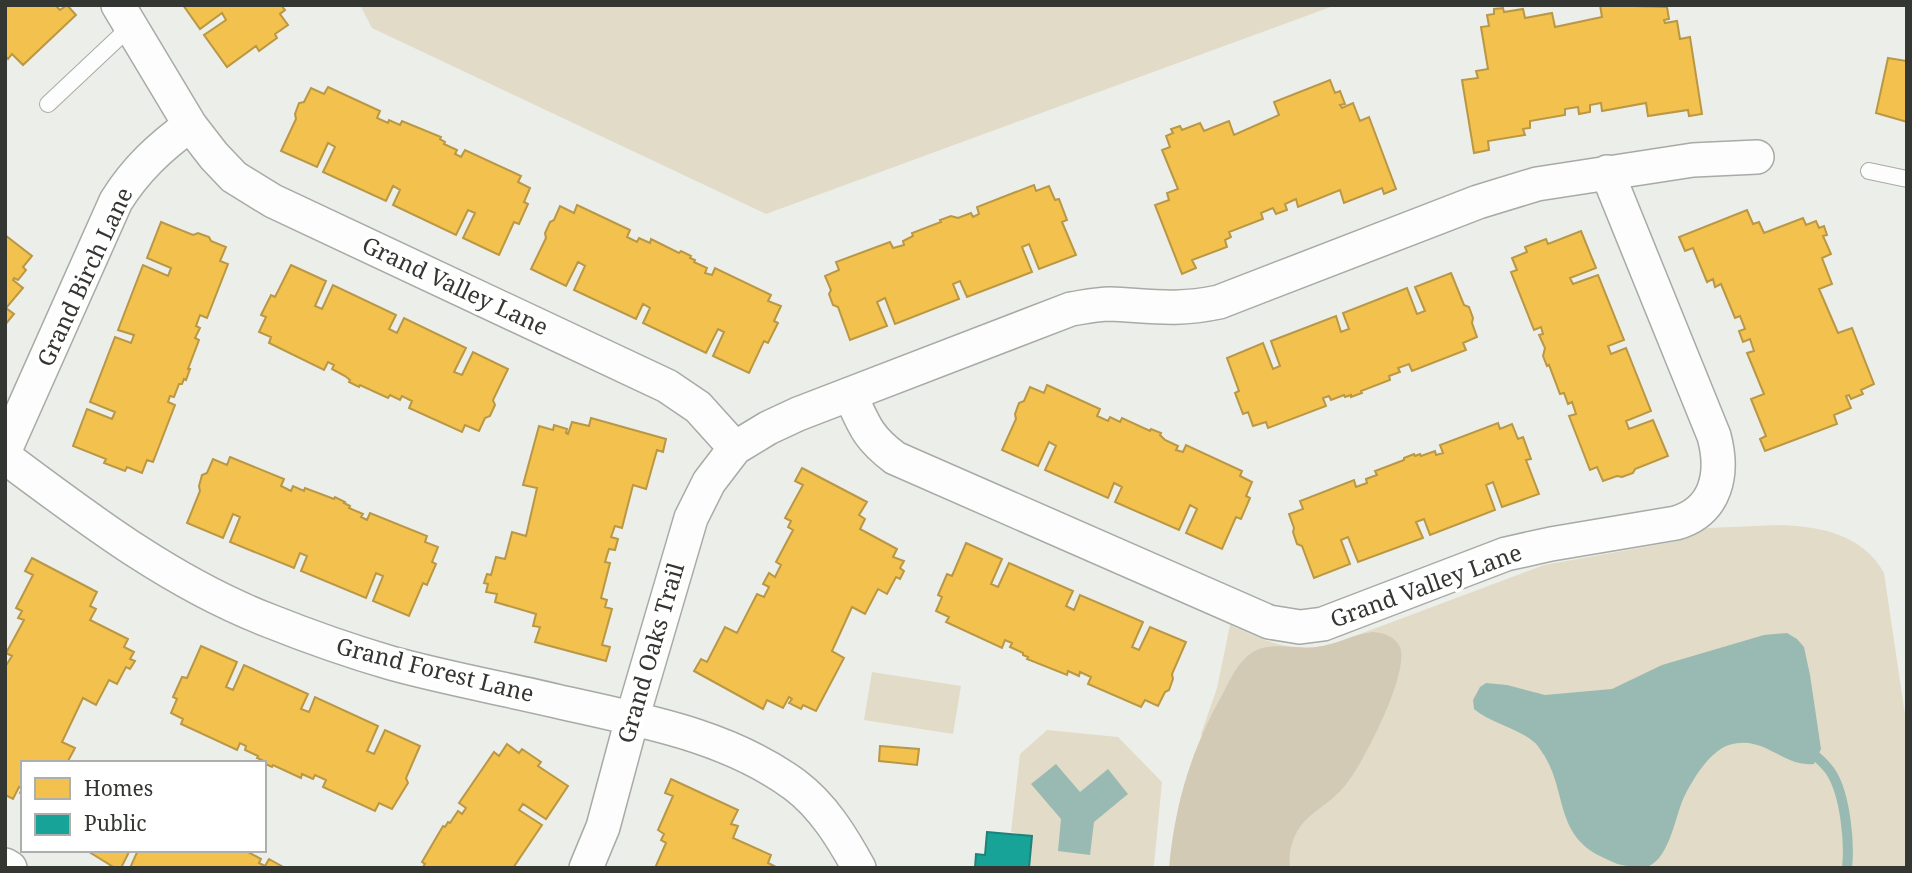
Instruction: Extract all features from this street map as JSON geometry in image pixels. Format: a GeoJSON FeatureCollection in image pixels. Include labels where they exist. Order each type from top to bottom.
{"type":"FeatureCollection","features":[{"type":"Feature","properties":{"kind":"street","name":"Grand Valley Lane"},"geometry":{"type":"LineString","coordinates":[[124,16],[191,125],[223,167],[258,193],[667,386],[698,407],[735,448]]}},
{"type":"Feature","properties":{"kind":"street","name":"Grand Birch Lane"},"geometry":{"type":"LineString","coordinates":[[5,450],[116,201],[145,162],[191,125]]}},
{"type":"Feature","properties":{"kind":"street"},"geometry":{"type":"LineString","coordinates":[[735,448],[768,428],[850,394],[1072,309],[1107,304],[1189,308],[1219,302],[1478,202],[1537,184],[1693,160],[1757,158]]}},
{"type":"Feature","properties":{"kind":"street","name":"Grand Valley Lane"},"geometry":{"type":"LineString","coordinates":[[850,394],[864,426],[876,444],[895,458],[1256,617],[1300,628],[1322,624],[1506,554],[1690,519],[1705,506],[1719,473],[1719,454],[1607,172]]}},
{"type":"Feature","properties":{"kind":"street","name":"Grand Oaks Trail"},"geometry":{"type":"LineString","coordinates":[[586,868],[603,827],[676,564],[695,507],[709,482],[735,448]]}},
{"type":"Feature","properties":{"kind":"street","name":"Grand Forest Lane"},"geometry":{"type":"LineString","coordinates":[[5,457],[124,543],[213,594],[266,620],[392,663],[686,732],[722,745],[779,774],[817,805],[835,827],[859,868]]}},
{"type":"Feature","properties":{"kind":"street"},"geometry":{"type":"LineString","coordinates":[[5,865],[10,868]]}},
{"type":"Feature","properties":{"kind":"lane"},"geometry":{"type":"LineString","coordinates":[[48,104],[124,16]]}},
{"type":"Feature","properties":{"kind":"lane"},"geometry":{"type":"LineString","coordinates":[[1869,171],[1907,179]]}},
{"type":"Feature","properties":{"kind":"shaded area"},"geometry":{"type":"Polygon","coordinates":[[[360,5],[1336,5],[766,214],[372,28],[360,5]]]}},
{"type":"Feature","properties":{"kind":"shaded area"},"geometry":{"type":"Polygon","coordinates":[[[1778,525],[1809,527],[1839,535],[1864,549],[1884,573],[1907,728],[1907,868],[1259,868],[1201,734],[1217,688],[1230,625],[1277,644],[1328,646],[1544,565],[1678,541],[1707,528],[1778,525]]]}},
{"type":"Feature","properties":{"kind":"shaded area"},"geometry":{"type":"Polygon","coordinates":[[[1373,632],[1385,634],[1400,647],[1398,677],[1391,698],[1372,741],[1351,777],[1338,793],[1309,817],[1297,831],[1290,852],[1290,868],[1169,868],[1175,821],[1193,757],[1231,677],[1243,660],[1253,652],[1268,647],[1316,647],[1373,632]]]}},
{"type":"Feature","properties":{"kind":"shaded area"},"geometry":{"type":"Polygon","coordinates":[[[872,672],[961,686],[953,734],[864,720],[872,672]]]}},
{"type":"Feature","properties":{"kind":"shaded area"},"geometry":{"type":"Polygon","coordinates":[[[1047,730],[1118,737],[1162,782],[1154,865],[1151,868],[1029,868],[1032,836],[1011,832],[1020,754],[1047,730]]]}},
{"type":"Feature","properties":{"kind":"water"},"geometry":{"type":"Polygon","coordinates":[[[1787,633],[1804,647],[1810,675],[1821,749],[1814,764],[1792,761],[1753,744],[1729,745],[1722,749],[1708,760],[1692,782],[1665,849],[1652,865],[1643,868],[1617,864],[1587,848],[1569,825],[1551,769],[1537,745],[1474,709],[1473,700],[1480,687],[1486,683],[1507,685],[1545,695],[1612,689],[1662,665],[1764,635],[1787,633]]]}},
{"type":"Feature","properties":{"kind":"water"},"geometry":{"type":"Polygon","coordinates":[[[1056,764],[1080,792],[1108,769],[1128,794],[1094,822],[1090,855],[1058,851],[1061,819],[1031,784],[1056,764]]]}},
{"type":"Feature","properties":{"kind":"building: Homes"},"geometry":{"type":"Polygon","coordinates":[[[5,5],[55,5],[60,10],[67,5],[76,15],[23,65],[12,54],[8,59],[5,56],[5,5]]]}},
{"type":"Feature","properties":{"kind":"building: Homes"},"geometry":{"type":"Polygon","coordinates":[[[183,5],[281,5],[285,10],[280,14],[288,25],[275,34],[277,38],[259,51],[256,46],[227,67],[204,35],[226,20],[222,13],[200,29],[183,5]]]}},
{"type":"Feature","properties":{"kind":"building: Homes"},"geometry":{"type":"Polygon","coordinates":[[[1600,5],[1667,7],[1669,19],[1664,20],[1665,23],[1677,21],[1680,39],[1690,37],[1702,114],[1689,116],[1688,110],[1648,116],[1646,103],[1602,111],[1601,103],[1590,105],[1590,112],[1579,114],[1578,107],[1565,109],[1565,115],[1530,121],[1530,128],[1523,129],[1525,135],[1488,141],[1489,150],[1474,153],[1462,80],[1478,78],[1476,71],[1488,69],[1481,27],[1489,26],[1487,15],[1494,14],[1494,9],[1503,8],[1504,12],[1523,9],[1525,18],[1552,13],[1555,27],[1602,17],[1600,5]]]}},
{"type":"Feature","properties":{"kind":"building: Homes"},"geometry":{"type":"Polygon","coordinates":[[[1888,58],[1907,61],[1907,122],[1876,113],[1888,58]]]}},
{"type":"Feature","properties":{"kind":"building: Homes"},"geometry":{"type":"Polygon","coordinates":[[[1330,80],[1335,93],[1340,91],[1345,104],[1340,105],[1342,108],[1353,103],[1360,121],[1369,117],[1396,189],[1384,194],[1382,188],[1344,203],[1340,190],[1298,207],[1296,199],[1285,204],[1287,210],[1276,214],[1273,208],[1261,213],[1263,219],[1229,232],[1231,237],[1225,240],[1227,247],[1192,260],[1196,268],[1182,274],[1155,205],[1169,200],[1167,193],[1178,189],[1162,150],[1170,147],[1166,136],[1173,133],[1171,129],[1180,126],[1182,130],[1200,123],[1204,131],[1229,121],[1234,135],[1279,115],[1274,102],[1330,80]]]}},
{"type":"Feature","properties":{"kind":"building: Homes"},"geometry":{"type":"Polygon","coordinates":[[[328,87],[380,111],[377,118],[388,123],[389,120],[400,125],[402,121],[441,137],[444,144],[457,150],[455,154],[461,157],[465,150],[521,176],[518,182],[530,188],[524,202],[528,204],[519,224],[514,222],[499,255],[463,238],[475,213],[468,210],[456,235],[393,205],[400,190],[393,186],[386,201],[323,172],[335,147],[328,143],[317,167],[281,151],[296,119],[299,103],[304,102],[311,88],[324,94],[328,87]]]}},
{"type":"Feature","properties":{"kind":"building: Homes"},"geometry":{"type":"Polygon","coordinates":[[[1034,185],[1036,191],[1049,186],[1055,200],[1059,199],[1067,220],[1062,222],[1076,255],[1039,269],[1029,244],[1022,247],[1032,272],[967,297],[960,281],[953,284],[959,299],[895,324],[885,298],[877,302],[887,326],[850,340],[838,307],[833,305],[825,276],[839,270],[836,262],[890,242],[893,248],[904,245],[903,241],[913,236],[912,233],[941,222],[940,220],[971,213],[973,217],[979,214],[977,207],[1034,185]]]}},
{"type":"Feature","properties":{"kind":"building: Homes"},"geometry":{"type":"Polygon","coordinates":[[[577,205],[630,230],[627,237],[637,242],[639,238],[650,243],[651,239],[691,256],[694,262],[707,268],[705,273],[712,275],[715,268],[771,295],[768,301],[781,306],[774,321],[778,323],[768,343],[764,341],[749,373],[713,356],[724,332],[718,329],[706,353],[643,323],[650,308],[643,304],[636,319],[574,290],[585,266],[578,262],[566,286],[531,269],[546,238],[545,233],[550,222],[554,220],[560,206],[574,213],[577,205]]]}},
{"type":"Feature","properties":{"kind":"building: Homes"},"geometry":{"type":"Polygon","coordinates":[[[1747,210],[1753,224],[1759,222],[1764,233],[1803,218],[1806,225],[1816,221],[1819,228],[1824,226],[1827,235],[1823,236],[1831,254],[1822,258],[1832,284],[1819,289],[1838,333],[1852,328],[1874,384],[1861,390],[1863,394],[1851,399],[1849,395],[1846,396],[1851,408],[1834,415],[1837,424],[1765,451],[1760,439],[1766,436],[1751,399],[1764,394],[1747,353],[1754,351],[1750,339],[1743,342],[1739,331],[1745,329],[1740,316],[1735,318],[1721,284],[1715,287],[1713,279],[1707,282],[1693,248],[1685,251],[1679,237],[1747,210]]]}},
{"type":"Feature","properties":{"kind":"building: Homes"},"geometry":{"type":"Polygon","coordinates":[[[161,222],[193,235],[198,233],[209,237],[211,241],[226,247],[220,261],[228,264],[207,318],[200,315],[196,326],[200,328],[195,338],[199,340],[186,380],[179,384],[174,397],[170,396],[168,402],[175,405],[153,462],[147,460],[142,473],[127,467],[125,471],[104,463],[106,459],[73,446],[87,409],[112,419],[115,412],[90,402],[115,337],[131,343],[134,335],[118,330],[143,265],[168,276],[171,268],[147,258],[161,222]]]}},
{"type":"Feature","properties":{"kind":"building: Homes"},"geometry":{"type":"Polygon","coordinates":[[[1581,231],[1596,268],[1570,278],[1573,284],[1598,275],[1624,340],[1608,346],[1611,354],[1626,348],[1651,411],[1626,421],[1629,429],[1653,420],[1668,456],[1635,469],[1633,473],[1603,481],[1597,467],[1590,470],[1569,416],[1576,414],[1572,402],[1568,404],[1564,393],[1560,394],[1543,356],[1545,348],[1539,335],[1543,334],[1541,327],[1534,330],[1511,272],[1517,270],[1512,258],[1527,252],[1525,247],[1546,239],[1548,244],[1581,231]]]}},
{"type":"Feature","properties":{"kind":"building: Homes"},"geometry":{"type":"Polygon","coordinates":[[[5,235],[32,256],[23,267],[26,270],[18,280],[13,280],[23,288],[6,308],[14,314],[5,325],[5,235]]]}},
{"type":"Feature","properties":{"kind":"building: Homes"},"geometry":{"type":"Polygon","coordinates":[[[291,265],[326,281],[315,306],[322,309],[333,285],[396,315],[389,329],[397,333],[404,318],[466,348],[454,372],[462,375],[473,352],[508,369],[493,400],[495,405],[490,416],[485,418],[479,431],[465,425],[462,432],[409,408],[412,401],[402,396],[400,400],[390,395],[388,398],[360,385],[359,387],[332,369],[334,365],[328,362],[324,370],[269,343],[271,337],[259,332],[266,317],[261,315],[271,295],[275,297],[291,265]]]}},
{"type":"Feature","properties":{"kind":"building: Homes"},"geometry":{"type":"Polygon","coordinates":[[[1451,273],[1464,305],[1469,307],[1477,337],[1463,343],[1466,350],[1412,371],[1409,364],[1398,368],[1400,372],[1389,376],[1390,380],[1361,391],[1362,393],[1331,400],[1329,396],[1323,398],[1326,406],[1268,428],[1266,422],[1253,426],[1248,412],[1243,414],[1235,393],[1239,391],[1227,358],[1263,343],[1273,369],[1280,366],[1271,341],[1336,316],[1341,332],[1349,329],[1343,313],[1407,288],[1417,314],[1425,311],[1415,287],[1451,273]]]}},
{"type":"Feature","properties":{"kind":"building: Homes"},"geometry":{"type":"Polygon","coordinates":[[[1047,385],[1100,409],[1097,416],[1108,421],[1110,417],[1120,422],[1122,418],[1161,433],[1165,440],[1178,446],[1176,450],[1183,452],[1186,445],[1242,471],[1240,476],[1252,482],[1246,496],[1250,498],[1241,519],[1236,517],[1222,549],[1186,533],[1197,509],[1190,505],[1179,530],[1115,502],[1122,487],[1114,483],[1108,498],[1045,470],[1056,446],[1049,442],[1038,466],[1002,450],[1016,419],[1019,403],[1024,401],[1030,387],[1044,393],[1047,385]]]}},
{"type":"Feature","properties":{"kind":"building: Homes"},"geometry":{"type":"Polygon","coordinates":[[[591,418],[666,439],[663,452],[657,450],[646,489],[633,485],[622,528],[615,526],[611,537],[618,539],[615,550],[609,549],[605,562],[610,563],[601,598],[607,600],[605,607],[612,609],[602,645],[610,647],[606,661],[535,642],[540,627],[533,626],[536,614],[495,602],[497,594],[486,592],[488,584],[484,583],[487,574],[491,575],[496,557],[505,559],[512,532],[526,536],[537,488],[523,485],[539,426],[553,430],[554,425],[567,429],[568,434],[572,422],[589,426],[591,418]]]}},
{"type":"Feature","properties":{"kind":"building: Homes"},"geometry":{"type":"Polygon","coordinates":[[[1498,423],[1500,429],[1512,424],[1518,439],[1523,437],[1531,459],[1526,460],[1539,494],[1502,507],[1493,482],[1486,485],[1495,510],[1430,535],[1424,519],[1416,522],[1423,538],[1358,562],[1348,537],[1341,540],[1350,564],[1314,578],[1302,546],[1297,544],[1289,514],[1303,509],[1300,501],[1354,480],[1356,487],[1367,483],[1366,479],[1377,475],[1375,471],[1414,454],[1421,456],[1435,451],[1436,455],[1443,453],[1440,445],[1498,423]]]}},
{"type":"Feature","properties":{"kind":"building: Homes"},"geometry":{"type":"Polygon","coordinates":[[[230,457],[284,479],[281,486],[291,491],[293,486],[334,499],[335,497],[345,502],[349,508],[363,514],[361,517],[367,520],[370,513],[427,536],[425,542],[438,547],[432,562],[436,564],[427,585],[423,583],[409,616],[373,601],[383,576],[376,573],[366,598],[301,571],[307,556],[300,553],[294,568],[230,542],[240,517],[233,514],[223,538],[187,523],[200,491],[202,475],[207,473],[213,459],[227,465],[230,457]]]}},
{"type":"Feature","properties":{"kind":"building: Homes"},"geometry":{"type":"Polygon","coordinates":[[[802,468],[867,502],[859,515],[865,519],[860,529],[897,549],[893,557],[904,561],[900,568],[904,571],[900,579],[896,577],[887,594],[878,589],[865,614],[852,607],[832,651],[844,658],[816,711],[803,705],[801,709],[789,703],[792,699],[789,697],[783,708],[767,700],[763,709],[694,671],[701,659],[707,662],[725,627],[737,633],[757,594],[764,597],[769,587],[763,584],[769,573],[775,577],[781,565],[776,562],[793,530],[788,527],[791,521],[785,518],[803,485],[795,481],[802,468]]]}},
{"type":"Feature","properties":{"kind":"building: Homes"},"geometry":{"type":"Polygon","coordinates":[[[966,543],[1002,559],[991,584],[998,587],[1009,563],[1073,591],[1066,606],[1074,610],[1080,595],[1143,622],[1132,647],[1139,650],[1150,627],[1186,642],[1172,674],[1169,690],[1165,692],[1158,706],[1145,700],[1141,707],[1088,684],[1091,677],[1080,672],[1079,676],[1068,671],[1067,675],[1027,659],[1023,653],[1010,647],[1012,643],[1005,640],[1002,648],[946,622],[949,617],[936,611],[942,597],[938,595],[947,574],[952,576],[966,543]]]}},
{"type":"Feature","properties":{"kind":"building: Homes"},"geometry":{"type":"Polygon","coordinates":[[[32,558],[97,592],[90,606],[96,609],[90,620],[128,639],[124,647],[134,652],[130,659],[135,661],[130,669],[126,667],[117,684],[109,680],[96,705],[83,698],[62,742],[75,748],[68,761],[21,761],[21,788],[19,787],[13,799],[5,795],[5,667],[12,656],[6,653],[24,620],[18,618],[22,611],[16,608],[33,575],[25,571],[32,558]]]}},
{"type":"Feature","properties":{"kind":"building: Homes"},"geometry":{"type":"Polygon","coordinates":[[[201,646],[237,662],[226,687],[233,690],[244,665],[308,694],[301,709],[309,712],[315,697],[378,726],[367,751],[374,754],[385,730],[420,746],[406,778],[408,783],[392,809],[379,803],[375,811],[323,787],[326,780],[315,775],[313,779],[302,774],[301,778],[273,765],[272,767],[245,750],[246,746],[240,743],[237,750],[181,724],[183,719],[171,713],[177,699],[173,697],[182,677],[187,678],[201,646]]]}},
{"type":"Feature","properties":{"kind":"building: Homes"},"geometry":{"type":"Polygon","coordinates":[[[507,744],[519,753],[522,749],[541,762],[538,766],[568,786],[546,819],[523,804],[519,810],[542,825],[513,868],[422,868],[425,864],[422,862],[443,826],[450,823],[458,811],[462,814],[466,808],[459,803],[494,752],[499,756],[507,744]]]}},
{"type":"Feature","properties":{"kind":"building: Homes"},"geometry":{"type":"Polygon","coordinates":[[[880,746],[919,749],[917,765],[879,761],[880,746]]]}},
{"type":"Feature","properties":{"kind":"building: Homes"},"geometry":{"type":"Polygon","coordinates":[[[671,779],[738,810],[731,824],[738,826],[733,838],[771,855],[768,863],[778,868],[655,868],[666,843],[661,840],[664,834],[658,830],[673,796],[665,793],[671,779]]]}},
{"type":"Feature","properties":{"kind":"building: Homes"},"geometry":{"type":"Polygon","coordinates":[[[89,852],[129,852],[121,868],[115,868],[89,852]]]}},
{"type":"Feature","properties":{"kind":"building: Homes"},"geometry":{"type":"Polygon","coordinates":[[[137,852],[248,852],[261,859],[259,863],[265,866],[269,859],[285,868],[130,868],[137,852]]]}},
{"type":"Feature","properties":{"kind":"building: Public"},"geometry":{"type":"Polygon","coordinates":[[[987,832],[1032,836],[1029,868],[975,868],[976,854],[985,855],[987,832]]]}},
{"type":"Feature","properties":{"kind":"waterway"},"geometry":{"type":"LineString","coordinates":[[1817,757],[1832,774],[1840,794],[1847,833],[1847,868]]}}]}
